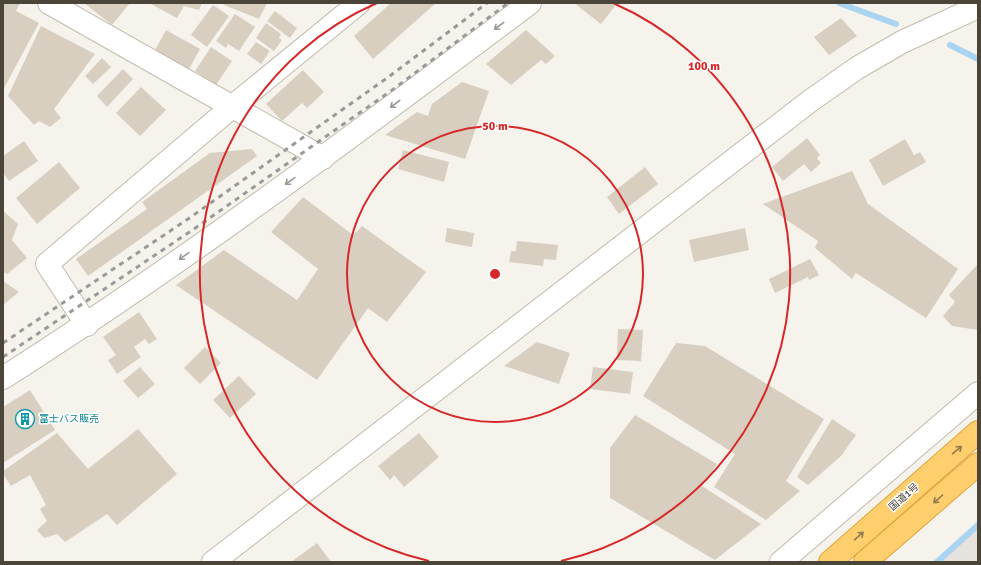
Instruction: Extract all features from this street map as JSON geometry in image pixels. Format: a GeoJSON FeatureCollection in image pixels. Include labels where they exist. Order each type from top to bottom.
{"type":"FeatureCollection","features":[{"type":"Feature","properties":{"kind":"highway","name":"国道1号"},"geometry":{"type":"LineString","coordinates":[[830,562],[978,432]]}},
{"type":"Feature","properties":{"kind":"highway"},"geometry":{"type":"LineString","coordinates":[[865,562],[978,464]]}},
{"type":"Feature","properties":{"kind":"street"},"geometry":{"type":"LineString","coordinates":[[49,3],[234,106],[323,158]]}},
{"type":"Feature","properties":{"kind":"street"},"geometry":{"type":"LineString","coordinates":[[87,325],[47,264],[234,106],[359,3]]}},
{"type":"Feature","properties":{"kind":"street"},"geometry":{"type":"LineString","coordinates":[[3,378],[87,325],[323,158],[530,3]]}},
{"type":"Feature","properties":{"kind":"street"},"geometry":{"type":"LineString","coordinates":[[213,562],[810,101],[857,68],[902,42],[978,7]]}},
{"type":"Feature","properties":{"kind":"street"},"geometry":{"type":"LineString","coordinates":[[781,562],[978,393]]}},
{"type":"Feature","properties":{"kind":"shaded area"},"geometry":{"type":"Polygon","coordinates":[[[978,529],[978,562],[939,562],[978,529]]]}},
{"type":"Feature","properties":{"kind":"building"},"geometry":{"type":"Polygon","coordinates":[[[3,3],[20,3],[16,11],[39,23],[3,90],[3,3]]]}},
{"type":"Feature","properties":{"kind":"building"},"geometry":{"type":"Polygon","coordinates":[[[84,3],[130,3],[112,25],[84,3]]]}},
{"type":"Feature","properties":{"kind":"building"},"geometry":{"type":"Polygon","coordinates":[[[149,3],[202,3],[199,10],[184,6],[177,18],[149,3]]]}},
{"type":"Feature","properties":{"kind":"building"},"geometry":{"type":"Polygon","coordinates":[[[225,3],[267,3],[259,19],[224,5],[225,3]]]}},
{"type":"Feature","properties":{"kind":"building"},"geometry":{"type":"Polygon","coordinates":[[[391,3],[436,3],[373,59],[354,36],[391,3]]]}},
{"type":"Feature","properties":{"kind":"building"},"geometry":{"type":"Polygon","coordinates":[[[574,3],[611,3],[615,6],[601,24],[574,3]]]}},
{"type":"Feature","properties":{"kind":"building"},"geometry":{"type":"Polygon","coordinates":[[[213,5],[229,16],[207,47],[191,35],[213,5]]]}},
{"type":"Feature","properties":{"kind":"building"},"geometry":{"type":"Polygon","coordinates":[[[275,11],[297,28],[290,38],[267,21],[275,11]]]}},
{"type":"Feature","properties":{"kind":"building"},"geometry":{"type":"Polygon","coordinates":[[[235,14],[255,27],[239,51],[228,44],[226,48],[216,41],[235,14]]]}},
{"type":"Feature","properties":{"kind":"building"},"geometry":{"type":"Polygon","coordinates":[[[841,18],[857,36],[829,55],[814,37],[841,18]]]}},
{"type":"Feature","properties":{"kind":"building"},"geometry":{"type":"Polygon","coordinates":[[[266,23],[281,34],[279,38],[282,40],[274,51],[256,38],[266,23]]]}},
{"type":"Feature","properties":{"kind":"building"},"geometry":{"type":"Polygon","coordinates":[[[41,26],[95,54],[54,109],[61,118],[50,127],[39,121],[34,125],[8,96],[41,26]]]}},
{"type":"Feature","properties":{"kind":"building"},"geometry":{"type":"Polygon","coordinates":[[[166,30],[200,49],[188,71],[154,52],[166,30]]]}},
{"type":"Feature","properties":{"kind":"building"},"geometry":{"type":"Polygon","coordinates":[[[526,30],[555,56],[546,64],[541,60],[511,85],[486,64],[526,30]]]}},
{"type":"Feature","properties":{"kind":"building"},"geometry":{"type":"Polygon","coordinates":[[[256,42],[270,51],[261,64],[247,54],[256,42]]]}},
{"type":"Feature","properties":{"kind":"building"},"geometry":{"type":"Polygon","coordinates":[[[211,47],[232,61],[216,85],[195,71],[211,47]]]}},
{"type":"Feature","properties":{"kind":"building"},"geometry":{"type":"Polygon","coordinates":[[[102,58],[111,67],[93,84],[85,76],[102,58]]]}},
{"type":"Feature","properties":{"kind":"building"},"geometry":{"type":"Polygon","coordinates":[[[123,69],[133,79],[107,107],[97,96],[123,69]]]}},
{"type":"Feature","properties":{"kind":"building"},"geometry":{"type":"Polygon","coordinates":[[[303,70],[324,92],[307,108],[302,103],[282,121],[266,104],[303,70]]]}},
{"type":"Feature","properties":{"kind":"building"},"geometry":{"type":"Polygon","coordinates":[[[462,82],[489,91],[465,159],[385,135],[417,112],[428,116],[432,104],[462,82]]]}},
{"type":"Feature","properties":{"kind":"building"},"geometry":{"type":"Polygon","coordinates":[[[141,87],[166,110],[140,136],[116,113],[141,87]]]}},
{"type":"Feature","properties":{"kind":"building"},"geometry":{"type":"Polygon","coordinates":[[[807,138],[820,155],[817,158],[821,163],[811,172],[804,164],[783,181],[772,167],[807,138]]]}},
{"type":"Feature","properties":{"kind":"building"},"geometry":{"type":"Polygon","coordinates":[[[905,139],[914,155],[920,152],[926,162],[883,186],[869,160],[905,139]]]}},
{"type":"Feature","properties":{"kind":"building"},"geometry":{"type":"Polygon","coordinates":[[[24,141],[38,161],[9,181],[3,173],[3,156],[24,141]]]}},
{"type":"Feature","properties":{"kind":"building"},"geometry":{"type":"Polygon","coordinates":[[[252,149],[257,156],[88,276],[76,259],[147,209],[142,202],[210,153],[252,149]]]}},
{"type":"Feature","properties":{"kind":"building"},"geometry":{"type":"Polygon","coordinates":[[[403,150],[449,162],[444,182],[398,169],[403,150]]]}},
{"type":"Feature","properties":{"kind":"building"},"geometry":{"type":"Polygon","coordinates":[[[59,162],[80,188],[37,224],[16,198],[59,162]]]}},
{"type":"Feature","properties":{"kind":"building"},"geometry":{"type":"Polygon","coordinates":[[[645,167],[658,184],[619,214],[607,197],[645,167]]]}},
{"type":"Feature","properties":{"kind":"building"},"geometry":{"type":"Polygon","coordinates":[[[852,171],[868,204],[958,269],[926,318],[856,273],[852,279],[815,248],[818,241],[763,204],[852,171]]]}},
{"type":"Feature","properties":{"kind":"building"},"geometry":{"type":"Polygon","coordinates":[[[303,197],[353,235],[362,226],[426,272],[387,322],[368,308],[317,380],[176,285],[224,250],[297,300],[318,269],[271,232],[303,197]]]}},
{"type":"Feature","properties":{"kind":"building"},"geometry":{"type":"Polygon","coordinates":[[[3,211],[18,224],[12,240],[27,258],[7,274],[3,272],[3,211]]]}},
{"type":"Feature","properties":{"kind":"building"},"geometry":{"type":"Polygon","coordinates":[[[447,228],[474,233],[472,247],[445,242],[447,228]]]}},
{"type":"Feature","properties":{"kind":"building"},"geometry":{"type":"Polygon","coordinates":[[[745,228],[749,250],[694,262],[689,240],[745,228]]]}},
{"type":"Feature","properties":{"kind":"building"},"geometry":{"type":"Polygon","coordinates":[[[517,241],[558,245],[556,260],[544,259],[543,266],[509,262],[511,251],[516,251],[517,241]]]}},
{"type":"Feature","properties":{"kind":"building"},"geometry":{"type":"Polygon","coordinates":[[[810,259],[819,275],[809,280],[808,277],[775,293],[769,279],[810,259]]]}},
{"type":"Feature","properties":{"kind":"building"},"geometry":{"type":"Polygon","coordinates":[[[977,265],[978,330],[952,326],[943,316],[955,302],[949,295],[977,265]]]}},
{"type":"Feature","properties":{"kind":"building"},"geometry":{"type":"Polygon","coordinates":[[[3,281],[19,292],[3,305],[3,281]]]}},
{"type":"Feature","properties":{"kind":"building"},"geometry":{"type":"Polygon","coordinates":[[[139,312],[157,339],[149,344],[145,339],[134,347],[141,357],[117,374],[108,360],[116,355],[103,337],[139,312]]]}},
{"type":"Feature","properties":{"kind":"building"},"geometry":{"type":"Polygon","coordinates":[[[618,329],[643,330],[641,361],[617,360],[618,329]]]}},
{"type":"Feature","properties":{"kind":"building"},"geometry":{"type":"Polygon","coordinates":[[[537,342],[570,353],[559,384],[504,366],[537,342]]]}},
{"type":"Feature","properties":{"kind":"building"},"geometry":{"type":"Polygon","coordinates":[[[676,343],[705,346],[824,419],[786,481],[800,491],[766,520],[714,487],[735,454],[643,396],[676,343]]]}},
{"type":"Feature","properties":{"kind":"building"},"geometry":{"type":"Polygon","coordinates":[[[205,347],[221,363],[200,384],[184,368],[205,347]]]}},
{"type":"Feature","properties":{"kind":"building"},"geometry":{"type":"Polygon","coordinates":[[[140,367],[155,384],[138,398],[123,381],[140,367]]]}},
{"type":"Feature","properties":{"kind":"building"},"geometry":{"type":"Polygon","coordinates":[[[593,367],[633,372],[630,394],[590,389],[593,367]]]}},
{"type":"Feature","properties":{"kind":"building"},"geometry":{"type":"Polygon","coordinates":[[[239,376],[256,394],[230,418],[213,400],[239,376]]]}},
{"type":"Feature","properties":{"kind":"building","name":"富士バス販売"},"geometry":{"type":"Polygon","coordinates":[[[30,390],[55,430],[3,463],[3,407],[30,390]]]}},
{"type":"Feature","properties":{"kind":"building"},"geometry":{"type":"Polygon","coordinates":[[[635,415],[717,464],[702,486],[761,524],[715,560],[610,498],[610,448],[635,415]]]}},
{"type":"Feature","properties":{"kind":"building"},"geometry":{"type":"Polygon","coordinates":[[[832,419],[856,435],[841,456],[808,485],[797,477],[832,419]]]}},
{"type":"Feature","properties":{"kind":"building"},"geometry":{"type":"Polygon","coordinates":[[[138,429],[177,474],[117,525],[107,514],[65,542],[57,534],[44,538],[37,530],[47,521],[40,509],[46,505],[30,475],[11,486],[3,474],[3,471],[57,433],[88,469],[138,429]]]}},
{"type":"Feature","properties":{"kind":"building"},"geometry":{"type":"Polygon","coordinates":[[[419,433],[439,457],[404,487],[394,475],[390,480],[378,466],[419,433]]]}},
{"type":"Feature","properties":{"kind":"building"},"geometry":{"type":"Polygon","coordinates":[[[317,543],[331,562],[291,562],[317,543]]]}},
{"type":"Feature","properties":{"kind":"waterway"},"geometry":{"type":"LineString","coordinates":[[839,3],[896,24]]}},
{"type":"Feature","properties":{"kind":"waterway"},"geometry":{"type":"LineString","coordinates":[[950,45],[978,59]]}},
{"type":"Feature","properties":{"kind":"waterway"},"geometry":{"type":"LineString","coordinates":[[937,562],[978,525]]}},
{"type":"Feature","properties":{"kind":"railway"},"geometry":{"type":"LineString","coordinates":[[3,343],[188,219],[387,78],[487,3]]}},
{"type":"Feature","properties":{"kind":"railway"},"geometry":{"type":"LineString","coordinates":[[3,357],[194,229],[395,88],[508,3]]}},
{"type":"Feature","properties":{"kind":"place","name":"富士バス販売"},"geometry":{"type":"Point","coordinates":[25,419]}}]}
